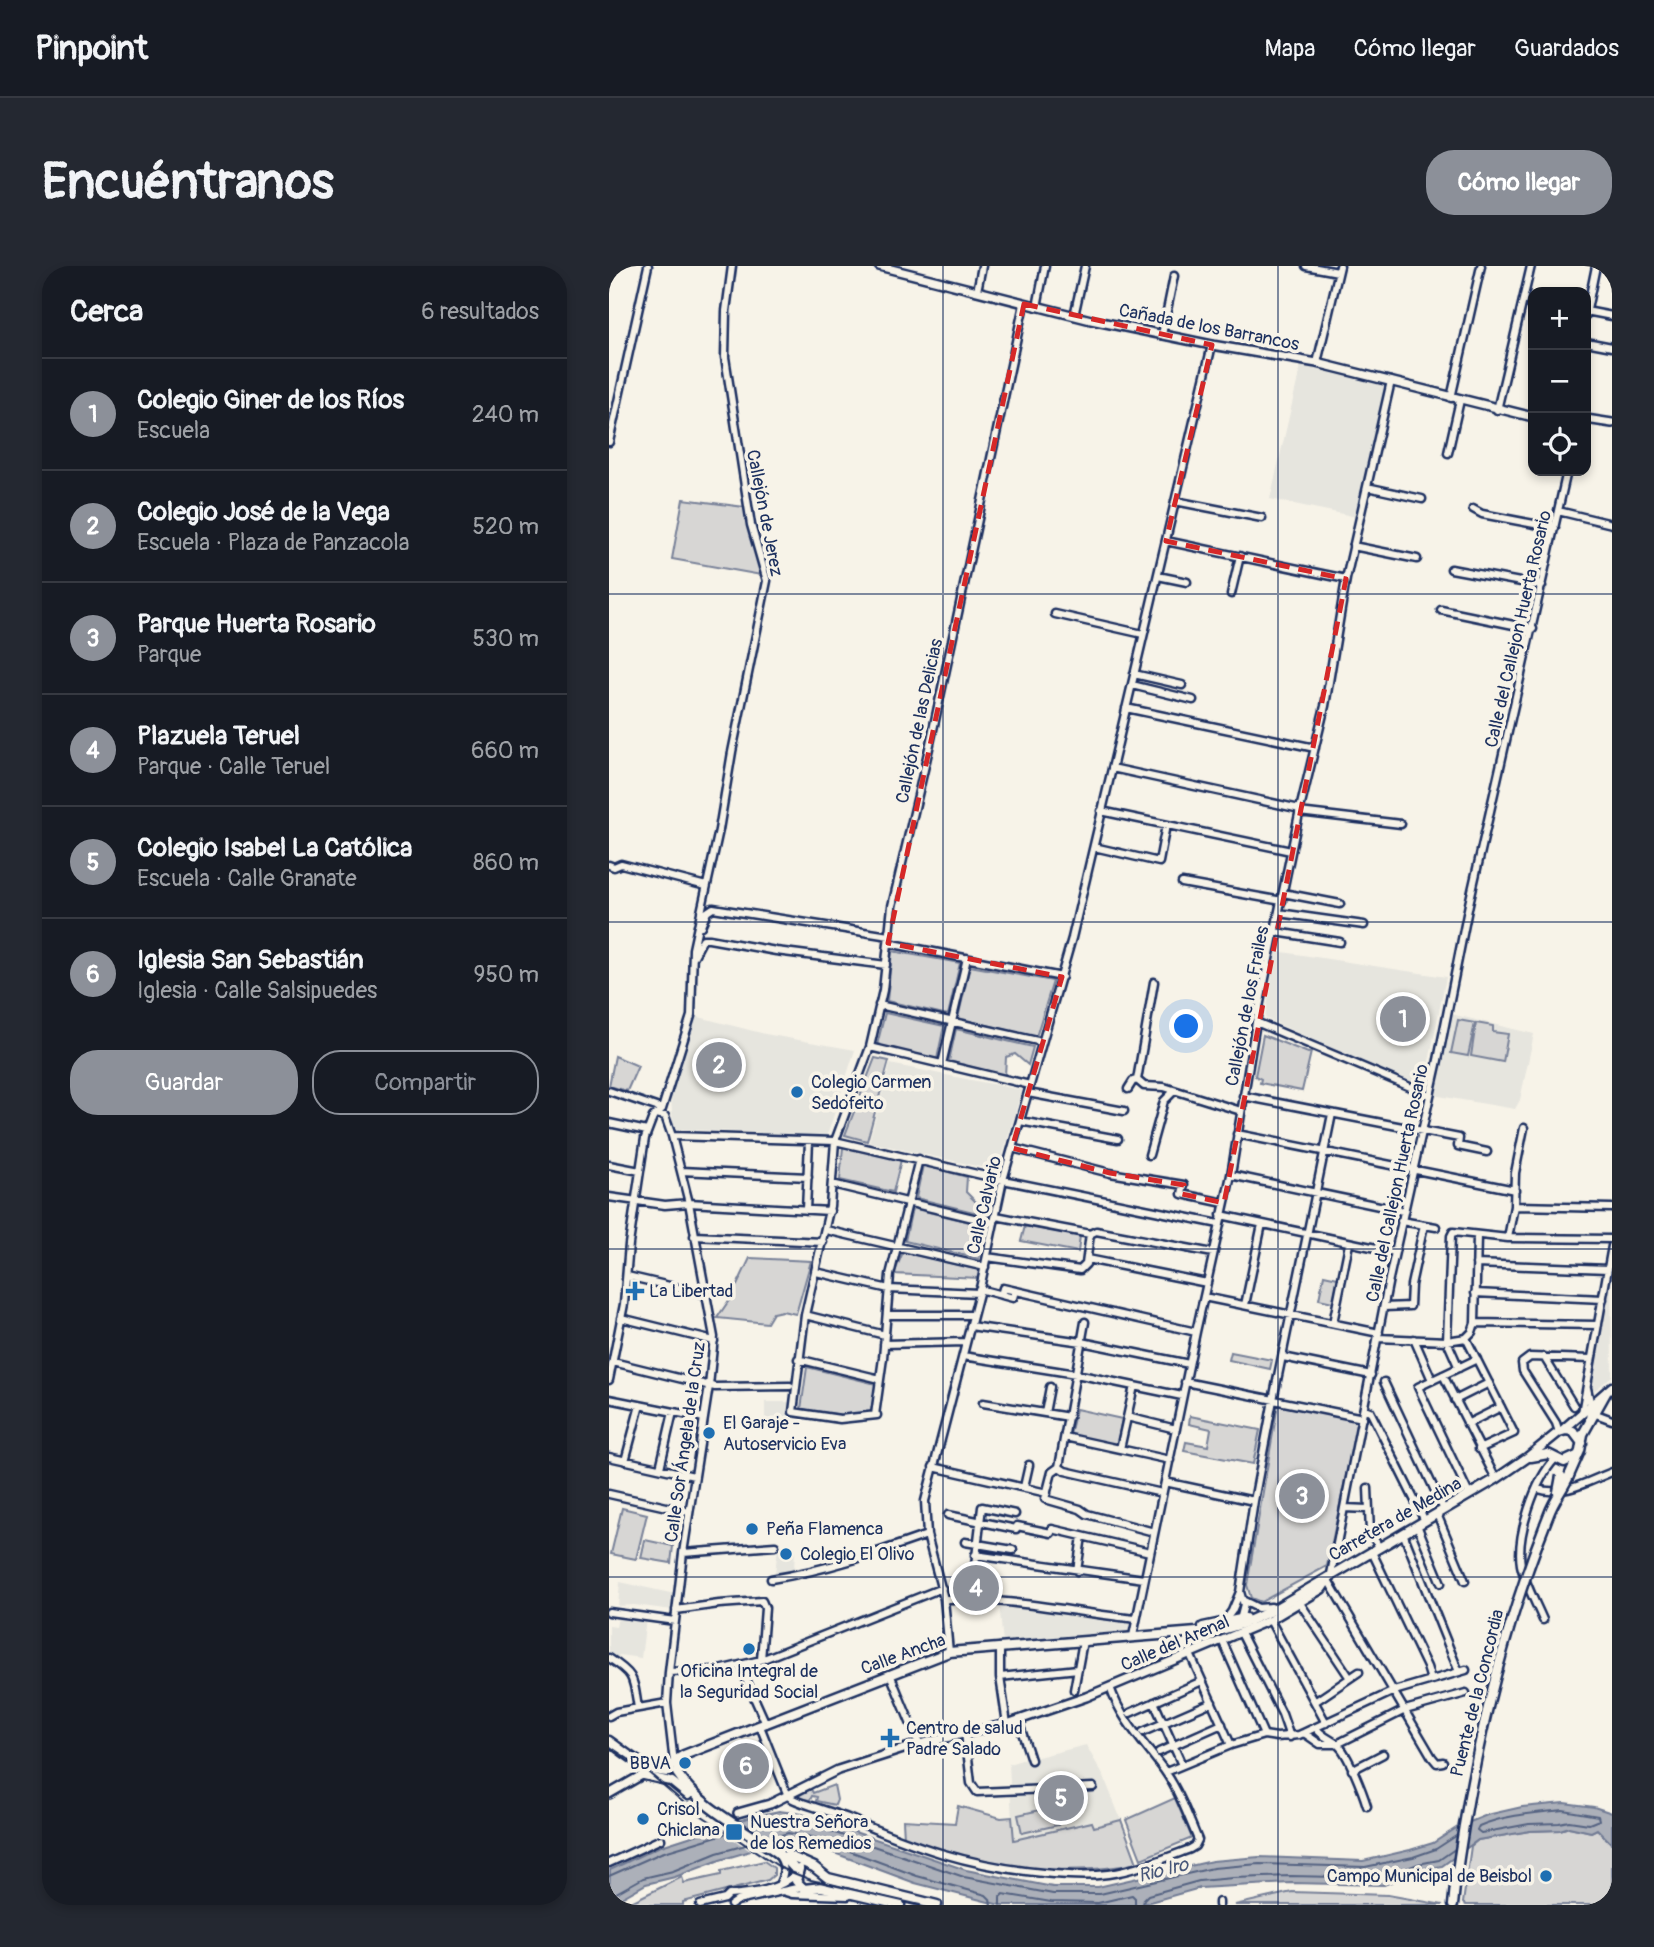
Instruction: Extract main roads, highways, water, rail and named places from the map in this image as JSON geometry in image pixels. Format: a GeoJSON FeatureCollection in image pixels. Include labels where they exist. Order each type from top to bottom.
{"type":"FeatureCollection","features":[{"type":"Feature","properties":{"kind":"main road"},"geometry":{"type":"LineString","coordinates":[[1528,1457],[1544,1454],[1567,1462],[1579,1454],[1592,1414],[1607,1391]]}},
{"type":"Feature","properties":{"kind":"main road"},"geometry":{"type":"LineString","coordinates":[[1565,1476],[1550,1446],[1559,1432],[1580,1417],[1592,1414]]}},
{"type":"Feature","properties":{"kind":"main road"},"geometry":{"type":"LineString","coordinates":[[1559,1432],[1573,1431],[1582,1443]]}},
{"type":"Feature","properties":{"kind":"main road","name":"Carretera de Medina"},"geometry":{"type":"LineString","coordinates":[[1136,1636],[1234,1627],[1329,1577],[1496,1479],[1559,1432]]}},
{"type":"Feature","properties":{"kind":"main road","name":"Puente de la Concordia"},"geometry":{"type":"LineString","coordinates":[[1453,1905],[1471,1780],[1495,1674],[1527,1570],[1565,1476],[1579,1454]]}},
{"type":"Feature","properties":{"kind":"main road","name":"Carretera de Medina"},"geometry":{"type":"LineString","coordinates":[[1136,1636],[1245,1620]]}},
{"type":"Feature","properties":{"kind":"main road","name":"Calle Ancha"},"geometry":{"type":"LineString","coordinates":[[672,1774],[691,1753],[949,1652],[1136,1636]]}},
{"type":"Feature","properties":{"kind":"main road"},"geometry":{"type":"LineString","coordinates":[[609,1741],[657,1771],[672,1774],[704,1804],[777,1852],[797,1872]]}},
{"type":"Feature","properties":{"kind":"main road"},"geometry":{"type":"LineString","coordinates":[[777,1852],[782,1852],[841,1882],[937,1905]]}},
{"type":"Feature","properties":{"kind":"main road"},"geometry":{"type":"LineString","coordinates":[[797,1872],[808,1866]]}},
{"type":"Feature","properties":{"kind":"main road"},"geometry":{"type":"LineString","coordinates":[[797,1872],[796,1881],[801,1888],[822,1887],[900,1905]]}},
{"type":"Feature","properties":{"kind":"main road"},"geometry":{"type":"LineString","coordinates":[[813,1888],[819,1882],[818,1872]]}},
{"type":"Feature","properties":{"kind":"water"},"geometry":{"type":"Polygon","coordinates":[[[1564,1803],[1594,1807],[1612,1813],[1612,1844],[1597,1829],[1591,1832],[1569,1827],[1478,1840],[1442,1866],[1420,1870],[1384,1885],[1291,1883],[1200,1888],[1139,1905],[1000,1905],[915,1883],[810,1844],[788,1840],[646,1884],[609,1905],[610,1870],[658,1847],[751,1817],[779,1811],[802,1814],[966,1870],[1053,1887],[1098,1887],[1212,1861],[1259,1857],[1363,1861],[1433,1843],[1458,1827],[1487,1815],[1522,1807],[1564,1803]]]}},
{"type":"Feature","properties":{"kind":"tram line"},"geometry":{"type":"LineString","coordinates":[[609,1746],[649,1773],[690,1808],[781,1868],[811,1880],[920,1905]]}},
{"type":"Feature","properties":{"kind":"place","name":"Colegio Giner de los Ríos"},"geometry":{"type":"Point","coordinates":[1403,1019]}},
{"type":"Feature","properties":{"kind":"place","name":"Colegio José de la Vega"},"geometry":{"type":"Point","coordinates":[719,1065]}},
{"type":"Feature","properties":{"kind":"place","name":"Colegio Carmen Sedofeito"},"geometry":{"type":"Point","coordinates":[797,1092]}},
{"type":"Feature","properties":{"kind":"place","name":"La Libertad"},"geometry":{"type":"Point","coordinates":[635,1291]}},
{"type":"Feature","properties":{"kind":"place","name":"El Garaje - Autoservicio Eva"},"geometry":{"type":"Point","coordinates":[709,1433]}},
{"type":"Feature","properties":{"kind":"place","name":"Parque Huerta Rosario"},"geometry":{"type":"Point","coordinates":[1302,1496]}},
{"type":"Feature","properties":{"kind":"place","name":"Peña Flamenca"},"geometry":{"type":"Point","coordinates":[752,1529]}},
{"type":"Feature","properties":{"kind":"place","name":"Colegio El Olivo"},"geometry":{"type":"Point","coordinates":[786,1554]}},
{"type":"Feature","properties":{"kind":"place","name":"Plazuela Teruel"},"geometry":{"type":"Point","coordinates":[976,1588]}},
{"type":"Feature","properties":{"kind":"place","name":"Oficina Integral de la Seguridad Social"},"geometry":{"type":"Point","coordinates":[749,1649]}},
{"type":"Feature","properties":{"kind":"place","name":"Centro de salud Padre Salado"},"geometry":{"type":"Point","coordinates":[890,1738]}},
{"type":"Feature","properties":{"kind":"place","name":"BBVA"},"geometry":{"type":"Point","coordinates":[685,1763]}},
{"type":"Feature","properties":{"kind":"place","name":"Iglesia San Sebastián"},"geometry":{"type":"Point","coordinates":[746,1766]}},
{"type":"Feature","properties":{"kind":"place","name":"Colegio Isabel La Católica"},"geometry":{"type":"Point","coordinates":[1061,1798]}},
{"type":"Feature","properties":{"kind":"place","name":"Crisol Chiclana"},"geometry":{"type":"Point","coordinates":[643,1819]}},
{"type":"Feature","properties":{"kind":"place","name":"Nuestra Señora de los Remedios"},"geometry":{"type":"Point","coordinates":[734,1832]}},
{"type":"Feature","properties":{"kind":"place","name":"Campo Municipal de Beisbol"},"geometry":{"type":"Point","coordinates":[1546,1876]}},
{"type":"Feature","properties":{"kind":"water label","name":"Rio Iro"},"geometry":{"type":"Point","coordinates":[1163,1869]}}]}
